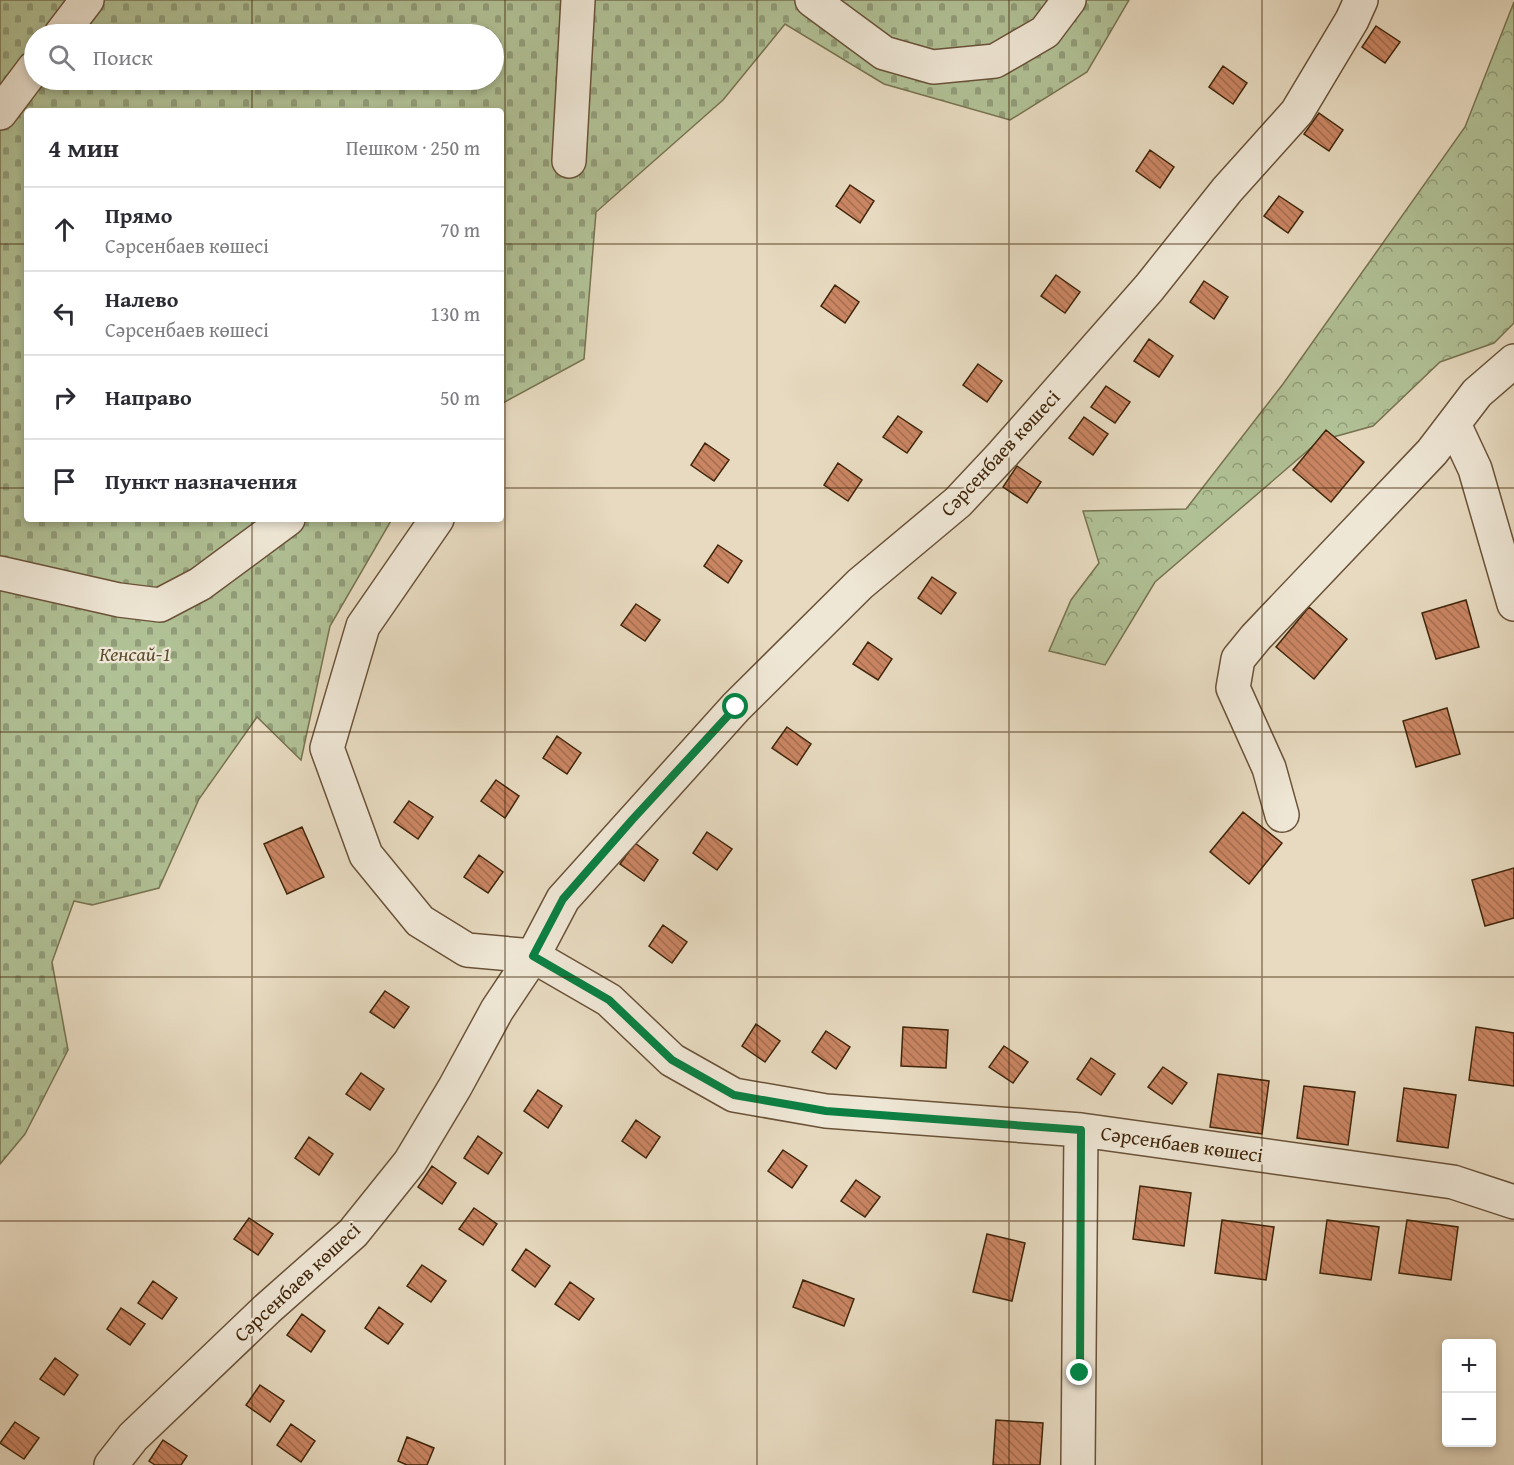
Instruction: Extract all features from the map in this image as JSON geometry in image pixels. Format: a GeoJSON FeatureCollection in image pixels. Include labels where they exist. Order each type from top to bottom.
{"type":"FeatureCollection","features":[{"type":"Feature","properties":{"kind":"street"},"geometry":{"type":"LineString","coordinates":[[69,24],[87,0]]}},
{"type":"Feature","properties":{"kind":"street"},"geometry":{"type":"LineString","coordinates":[[569,161],[578,0]]}},
{"type":"Feature","properties":{"kind":"street"},"geometry":{"type":"LineString","coordinates":[[812,0],[884,52],[933,66],[995,61],[1045,32],[1069,0]]}},
{"type":"Feature","properties":{"kind":"street","name":"Сәрсенбаев көшесі"},"geometry":{"type":"LineString","coordinates":[[111,1465],[133,1437],[267,1309],[353,1233],[410,1162],[497,1010],[533,956],[563,899],[736,707],[860,584],[958,502],[1003,454],[1149,288],[1227,190],[1297,112],[1352,20],[1361,0]]}},
{"type":"Feature","properties":{"kind":"street"},"geometry":{"type":"LineString","coordinates":[[0,113],[24,81]]}},
{"type":"Feature","properties":{"kind":"street"},"geometry":{"type":"LineString","coordinates":[[1282,815],[1269,768],[1233,688],[1238,659],[1256,637],[1432,452],[1477,393],[1514,361]]}},
{"type":"Feature","properties":{"kind":"street"},"geometry":{"type":"LineString","coordinates":[[1454,424],[1475,470],[1514,604]]}},
{"type":"Feature","properties":{"kind":"street"},"geometry":{"type":"LineString","coordinates":[[0,573],[119,600],[160,605],[200,584],[284,522]]}},
{"type":"Feature","properties":{"kind":"street"},"geometry":{"type":"LineString","coordinates":[[435,522],[363,626],[327,748],[366,855],[420,921],[467,950],[533,956]]}},
{"type":"Feature","properties":{"kind":"street","name":"Сәрсенбаев көшесі"},"geometry":{"type":"LineString","coordinates":[[533,956],[609,1000],[672,1060],[734,1095],[826,1111],[1081,1130],[1453,1182],[1514,1202]]}},
{"type":"Feature","properties":{"kind":"street"},"geometry":{"type":"LineString","coordinates":[[1078,1465],[1081,1130]]}},
{"type":"Feature","properties":{"kind":"green space","name":"Кенсай-1"},"geometry":{"type":"Polygon","coordinates":[[[0,0],[1129,0],[1087,72],[1010,120],[884,84],[785,24],[723,100],[596,212],[584,359],[504,402],[504,108],[24,108],[24,522],[390,522],[330,626],[301,760],[257,717],[199,799],[159,888],[92,905],[74,901],[52,962],[68,1050],[25,1134],[0,1164],[0,0]]]}},
{"type":"Feature","properties":{"kind":"green space"},"geometry":{"type":"Polygon","coordinates":[[[1514,2],[1514,323],[1494,343],[1440,362],[1373,426],[1319,441],[1155,582],[1105,665],[1049,651],[1071,600],[1099,563],[1083,511],[1186,509],[1283,384],[1465,127],[1514,2]]]}},
{"type":"Feature","properties":{"kind":"building"},"geometry":{"type":"Polygon","coordinates":[[[1376,26],[1400,42],[1385,63],[1362,47],[1376,26]]]}},
{"type":"Feature","properties":{"kind":"building"},"geometry":{"type":"Polygon","coordinates":[[[1223,66],[1247,83],[1233,104],[1209,87],[1223,66]]]}},
{"type":"Feature","properties":{"kind":"building"},"geometry":{"type":"Polygon","coordinates":[[[1319,113],[1343,130],[1329,151],[1304,134],[1319,113]]]}},
{"type":"Feature","properties":{"kind":"building"},"geometry":{"type":"Polygon","coordinates":[[[1150,150],[1174,167],[1160,188],[1136,171],[1150,150]]]}},
{"type":"Feature","properties":{"kind":"building"},"geometry":{"type":"Polygon","coordinates":[[[850,185],[874,201],[860,223],[836,206],[850,185]]]}},
{"type":"Feature","properties":{"kind":"building"},"geometry":{"type":"Polygon","coordinates":[[[1279,196],[1303,212],[1288,233],[1264,216],[1279,196]]]}},
{"type":"Feature","properties":{"kind":"building"},"geometry":{"type":"Polygon","coordinates":[[[1056,275],[1080,292],[1065,313],[1041,296],[1056,275]]]}},
{"type":"Feature","properties":{"kind":"building"},"geometry":{"type":"Polygon","coordinates":[[[1204,281],[1228,297],[1214,319],[1190,302],[1204,281]]]}},
{"type":"Feature","properties":{"kind":"building"},"geometry":{"type":"Polygon","coordinates":[[[835,285],[859,302],[845,323],[821,306],[835,285]]]}},
{"type":"Feature","properties":{"kind":"building"},"geometry":{"type":"Polygon","coordinates":[[[1149,339],[1173,356],[1159,377],[1134,361],[1149,339]]]}},
{"type":"Feature","properties":{"kind":"building"},"geometry":{"type":"Polygon","coordinates":[[[978,364],[1002,381],[987,402],[963,385],[978,364]]]}},
{"type":"Feature","properties":{"kind":"building"},"geometry":{"type":"Polygon","coordinates":[[[1106,386],[1130,402],[1115,423],[1091,407],[1106,386]]]}},
{"type":"Feature","properties":{"kind":"building"},"geometry":{"type":"Polygon","coordinates":[[[898,416],[922,432],[907,453],[883,437],[898,416]]]}},
{"type":"Feature","properties":{"kind":"building"},"geometry":{"type":"Polygon","coordinates":[[[1084,417],[1108,434],[1093,455],[1069,438],[1084,417]]]}},
{"type":"Feature","properties":{"kind":"building"},"geometry":{"type":"Polygon","coordinates":[[[1326,430],[1364,462],[1331,502],[1293,470],[1326,430]]]}},
{"type":"Feature","properties":{"kind":"building"},"geometry":{"type":"Polygon","coordinates":[[[705,443],[729,460],[714,481],[691,465],[705,443]]]}},
{"type":"Feature","properties":{"kind":"building"},"geometry":{"type":"Polygon","coordinates":[[[838,463],[862,480],[848,501],[824,485],[838,463]]]}},
{"type":"Feature","properties":{"kind":"building"},"geometry":{"type":"Polygon","coordinates":[[[1017,466],[1041,482],[1027,503],[1003,487],[1017,466]]]}},
{"type":"Feature","properties":{"kind":"building"},"geometry":{"type":"Polygon","coordinates":[[[718,545],[742,561],[728,583],[704,566],[718,545]]]}},
{"type":"Feature","properties":{"kind":"building"},"geometry":{"type":"Polygon","coordinates":[[[932,577],[956,593],[941,614],[918,598],[932,577]]]}},
{"type":"Feature","properties":{"kind":"building"},"geometry":{"type":"Polygon","coordinates":[[[1466,600],[1479,647],[1436,659],[1422,613],[1466,600]]]}},
{"type":"Feature","properties":{"kind":"building"},"geometry":{"type":"Polygon","coordinates":[[[636,604],[660,620],[645,641],[621,625],[636,604]]]}},
{"type":"Feature","properties":{"kind":"building"},"geometry":{"type":"Polygon","coordinates":[[[1309,607],[1347,639],[1314,679],[1276,647],[1309,607]]]}},
{"type":"Feature","properties":{"kind":"building"},"geometry":{"type":"Polygon","coordinates":[[[868,642],[892,659],[878,680],[853,664],[868,642]]]}},
{"type":"Feature","properties":{"kind":"building"},"geometry":{"type":"Polygon","coordinates":[[[1447,708],[1460,754],[1416,767],[1403,721],[1447,708]]]}},
{"type":"Feature","properties":{"kind":"building"},"geometry":{"type":"Polygon","coordinates":[[[787,727],[811,744],[797,765],[772,748],[787,727]]]}},
{"type":"Feature","properties":{"kind":"building"},"geometry":{"type":"Polygon","coordinates":[[[557,736],[581,753],[567,774],[543,758],[557,736]]]}},
{"type":"Feature","properties":{"kind":"building"},"geometry":{"type":"Polygon","coordinates":[[[496,780],[519,796],[505,818],[481,801],[496,780]]]}},
{"type":"Feature","properties":{"kind":"building"},"geometry":{"type":"Polygon","coordinates":[[[409,801],[433,817],[418,839],[394,822],[409,801]]]}},
{"type":"Feature","properties":{"kind":"building"},"geometry":{"type":"Polygon","coordinates":[[[1243,812],[1282,843],[1249,884],[1210,852],[1243,812]]]}},
{"type":"Feature","properties":{"kind":"building"},"geometry":{"type":"Polygon","coordinates":[[[302,827],[324,877],[287,894],[264,844],[302,827]]]}},
{"type":"Feature","properties":{"kind":"building"},"geometry":{"type":"Polygon","coordinates":[[[707,832],[732,849],[717,870],[693,853],[707,832]]]}},
{"type":"Feature","properties":{"kind":"building"},"geometry":{"type":"Polygon","coordinates":[[[635,843],[658,860],[644,881],[620,864],[635,843]]]}},
{"type":"Feature","properties":{"kind":"building"},"geometry":{"type":"Polygon","coordinates":[[[479,855],[503,872],[488,893],[464,877],[479,855]]]}},
{"type":"Feature","properties":{"kind":"building"},"geometry":{"type":"Polygon","coordinates":[[[1514,868],[1514,918],[1485,926],[1472,880],[1514,868]]]}},
{"type":"Feature","properties":{"kind":"building"},"geometry":{"type":"Polygon","coordinates":[[[663,925],[687,942],[672,963],[649,946],[663,925]]]}},
{"type":"Feature","properties":{"kind":"building"},"geometry":{"type":"Polygon","coordinates":[[[385,991],[409,1007],[394,1028],[370,1012],[385,991]]]}},
{"type":"Feature","properties":{"kind":"building"},"geometry":{"type":"Polygon","coordinates":[[[756,1024],[780,1041],[765,1062],[742,1046],[756,1024]]]}},
{"type":"Feature","properties":{"kind":"building"},"geometry":{"type":"Polygon","coordinates":[[[903,1027],[948,1030],[946,1068],[901,1066],[903,1027]]]}},
{"type":"Feature","properties":{"kind":"building"},"geometry":{"type":"Polygon","coordinates":[[[1476,1027],[1514,1033],[1514,1086],[1469,1080],[1476,1027]]]}},
{"type":"Feature","properties":{"kind":"building"},"geometry":{"type":"Polygon","coordinates":[[[826,1031],[850,1047],[836,1069],[812,1052],[826,1031]]]}},
{"type":"Feature","properties":{"kind":"building"},"geometry":{"type":"Polygon","coordinates":[[[1004,1046],[1028,1062],[1013,1083],[989,1067],[1004,1046]]]}},
{"type":"Feature","properties":{"kind":"building"},"geometry":{"type":"Polygon","coordinates":[[[1091,1058],[1115,1074],[1101,1095],[1077,1079],[1091,1058]]]}},
{"type":"Feature","properties":{"kind":"building"},"geometry":{"type":"Polygon","coordinates":[[[1163,1067],[1187,1083],[1172,1104],[1148,1087],[1163,1067]]]}},
{"type":"Feature","properties":{"kind":"building"},"geometry":{"type":"Polygon","coordinates":[[[361,1073],[384,1089],[370,1110],[346,1094],[361,1073]]]}},
{"type":"Feature","properties":{"kind":"building"},"geometry":{"type":"Polygon","coordinates":[[[1218,1074],[1269,1081],[1262,1134],[1210,1127],[1218,1074]]]}},
{"type":"Feature","properties":{"kind":"building"},"geometry":{"type":"Polygon","coordinates":[[[1304,1086],[1355,1092],[1348,1145],[1297,1138],[1304,1086]]]}},
{"type":"Feature","properties":{"kind":"building"},"geometry":{"type":"Polygon","coordinates":[[[1404,1088],[1456,1095],[1448,1148],[1397,1141],[1404,1088]]]}},
{"type":"Feature","properties":{"kind":"building"},"geometry":{"type":"Polygon","coordinates":[[[538,1090],[562,1106],[548,1128],[524,1111],[538,1090]]]}},
{"type":"Feature","properties":{"kind":"building"},"geometry":{"type":"Polygon","coordinates":[[[636,1120],[660,1137],[646,1158],[622,1141],[636,1120]]]}},
{"type":"Feature","properties":{"kind":"building"},"geometry":{"type":"Polygon","coordinates":[[[478,1136],[502,1153],[488,1174],[464,1158],[478,1136]]]}},
{"type":"Feature","properties":{"kind":"building"},"geometry":{"type":"Polygon","coordinates":[[[309,1137],[333,1154],[319,1175],[295,1158],[309,1137]]]}},
{"type":"Feature","properties":{"kind":"building"},"geometry":{"type":"Polygon","coordinates":[[[783,1150],[807,1166],[792,1188],[768,1171],[783,1150]]]}},
{"type":"Feature","properties":{"kind":"building"},"geometry":{"type":"Polygon","coordinates":[[[432,1166],[456,1183],[442,1204],[418,1187],[432,1166]]]}},
{"type":"Feature","properties":{"kind":"building"},"geometry":{"type":"Polygon","coordinates":[[[856,1180],[880,1197],[865,1217],[841,1201],[856,1180]]]}},
{"type":"Feature","properties":{"kind":"building"},"geometry":{"type":"Polygon","coordinates":[[[1140,1186],[1191,1193],[1184,1246],[1133,1239],[1140,1186]]]}},
{"type":"Feature","properties":{"kind":"building"},"geometry":{"type":"Polygon","coordinates":[[[474,1208],[497,1224],[483,1245],[459,1229],[474,1208]]]}},
{"type":"Feature","properties":{"kind":"building"},"geometry":{"type":"Polygon","coordinates":[[[249,1218],[273,1234],[258,1255],[234,1239],[249,1218]]]}},
{"type":"Feature","properties":{"kind":"building"},"geometry":{"type":"Polygon","coordinates":[[[1222,1220],[1274,1227],[1266,1280],[1215,1273],[1222,1220]]]}},
{"type":"Feature","properties":{"kind":"building"},"geometry":{"type":"Polygon","coordinates":[[[1327,1220],[1379,1227],[1371,1280],[1320,1273],[1327,1220]]]}},
{"type":"Feature","properties":{"kind":"building"},"geometry":{"type":"Polygon","coordinates":[[[1407,1220],[1458,1227],[1451,1280],[1399,1273],[1407,1220]]]}},
{"type":"Feature","properties":{"kind":"building"},"geometry":{"type":"Polygon","coordinates":[[[987,1234],[1025,1243],[1012,1301],[973,1292],[987,1234]]]}},
{"type":"Feature","properties":{"kind":"building"},"geometry":{"type":"Polygon","coordinates":[[[526,1249],[550,1266],[535,1287],[512,1270],[526,1249]]]}},
{"type":"Feature","properties":{"kind":"building"},"geometry":{"type":"Polygon","coordinates":[[[422,1265],[446,1281],[431,1302],[407,1286],[422,1265]]]}},
{"type":"Feature","properties":{"kind":"building"},"geometry":{"type":"Polygon","coordinates":[[[803,1280],[854,1299],[844,1326],[793,1307],[803,1280]]]}},
{"type":"Feature","properties":{"kind":"building"},"geometry":{"type":"Polygon","coordinates":[[[153,1281],[177,1298],[162,1319],[138,1303],[153,1281]]]}},
{"type":"Feature","properties":{"kind":"building"},"geometry":{"type":"Polygon","coordinates":[[[570,1282],[594,1299],[579,1320],[555,1304],[570,1282]]]}},
{"type":"Feature","properties":{"kind":"building"},"geometry":{"type":"Polygon","coordinates":[[[379,1307],[403,1324],[388,1344],[365,1328],[379,1307]]]}},
{"type":"Feature","properties":{"kind":"building"},"geometry":{"type":"Polygon","coordinates":[[[121,1308],[145,1324],[130,1345],[107,1329],[121,1308]]]}},
{"type":"Feature","properties":{"kind":"building"},"geometry":{"type":"Polygon","coordinates":[[[302,1314],[325,1331],[311,1352],[287,1335],[302,1314]]]}},
{"type":"Feature","properties":{"kind":"building"},"geometry":{"type":"Polygon","coordinates":[[[55,1358],[78,1375],[64,1395],[40,1379],[55,1358]]]}},
{"type":"Feature","properties":{"kind":"building"},"geometry":{"type":"Polygon","coordinates":[[[260,1385],[284,1401],[270,1422],[246,1405],[260,1385]]]}},
{"type":"Feature","properties":{"kind":"building"},"geometry":{"type":"Polygon","coordinates":[[[996,1420],[1043,1423],[1040,1465],[993,1465],[996,1420]]]}},
{"type":"Feature","properties":{"kind":"building"},"geometry":{"type":"Polygon","coordinates":[[[15,1422],[39,1438],[24,1459],[0,1443],[15,1422]]]}},
{"type":"Feature","properties":{"kind":"building"},"geometry":{"type":"Polygon","coordinates":[[[291,1424],[315,1441],[301,1462],[277,1445],[291,1424]]]}},
{"type":"Feature","properties":{"kind":"building"},"geometry":{"type":"Polygon","coordinates":[[[407,1437],[434,1448],[427,1465],[407,1465],[398,1461],[407,1437]]]}},
{"type":"Feature","properties":{"kind":"building"},"geometry":{"type":"Polygon","coordinates":[[[163,1440],[187,1456],[181,1465],[155,1465],[149,1461],[163,1440]]]}},
{"type":"Feature","properties":{"kind":"route"},"geometry":{"type":"LineString","coordinates":[[736,707],[563,899],[533,956],[609,1000],[672,1060],[734,1095],[826,1111],[1081,1130],[1080,1373]]}}]}
